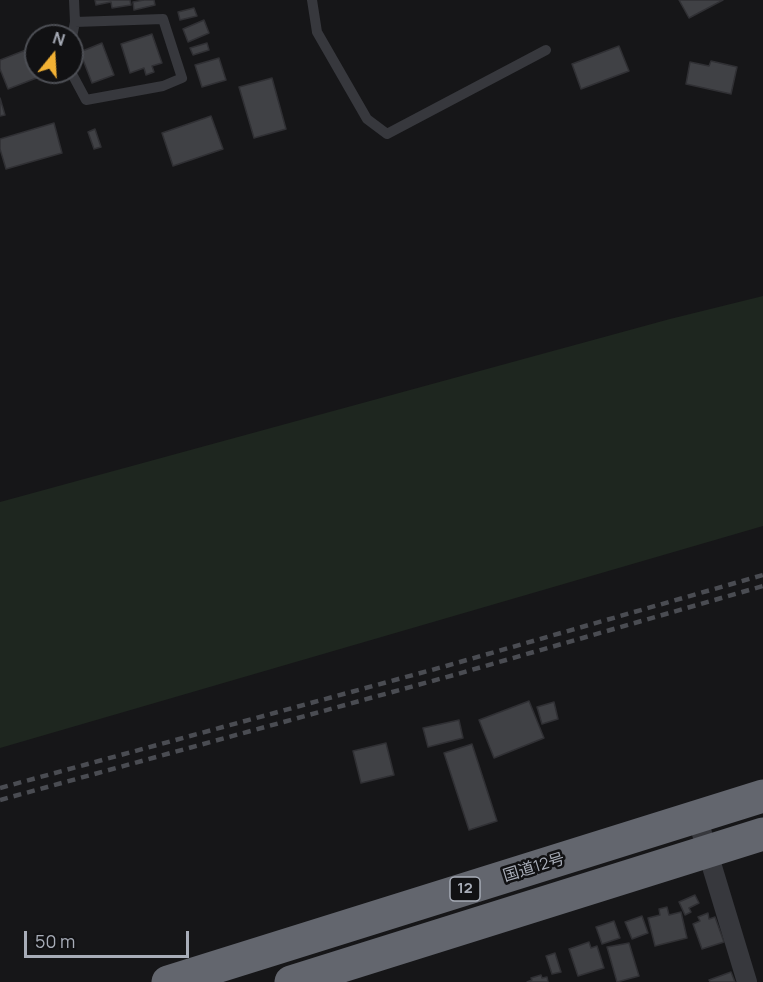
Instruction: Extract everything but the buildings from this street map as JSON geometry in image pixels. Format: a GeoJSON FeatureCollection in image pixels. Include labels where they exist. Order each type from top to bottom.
{"type":"FeatureCollection","features":[{"type":"Feature","properties":{"kind":"highway","name":"国道12号"},"geometry":{"type":"LineString","coordinates":[[168,982],[763,796]]}},
{"type":"Feature","properties":{"kind":"highway","name":"12"},"geometry":{"type":"LineString","coordinates":[[291,982],[763,834]]}},
{"type":"Feature","properties":{"kind":"street"},"geometry":{"type":"LineString","coordinates":[[697,817],[747,982]]}},
{"type":"Feature","properties":{"kind":"lane"},"geometry":{"type":"LineString","coordinates":[[74,0],[75,22],[163,19],[182,78],[163,86],[86,100],[77,84]]}},
{"type":"Feature","properties":{"kind":"lane"},"geometry":{"type":"LineString","coordinates":[[312,0],[317,32],[367,119],[387,134],[546,50]]}},
{"type":"Feature","properties":{"kind":"shaded area"},"geometry":{"type":"Polygon","coordinates":[[[763,296],[763,526],[0,748],[0,502],[670,319],[763,296]]]}},
{"type":"Feature","properties":{"kind":"railway"},"geometry":{"type":"LineString","coordinates":[[0,788],[446,666],[763,575]]}},
{"type":"Feature","properties":{"kind":"railway"},"geometry":{"type":"LineString","coordinates":[[0,800],[454,675],[763,586]]}}]}
